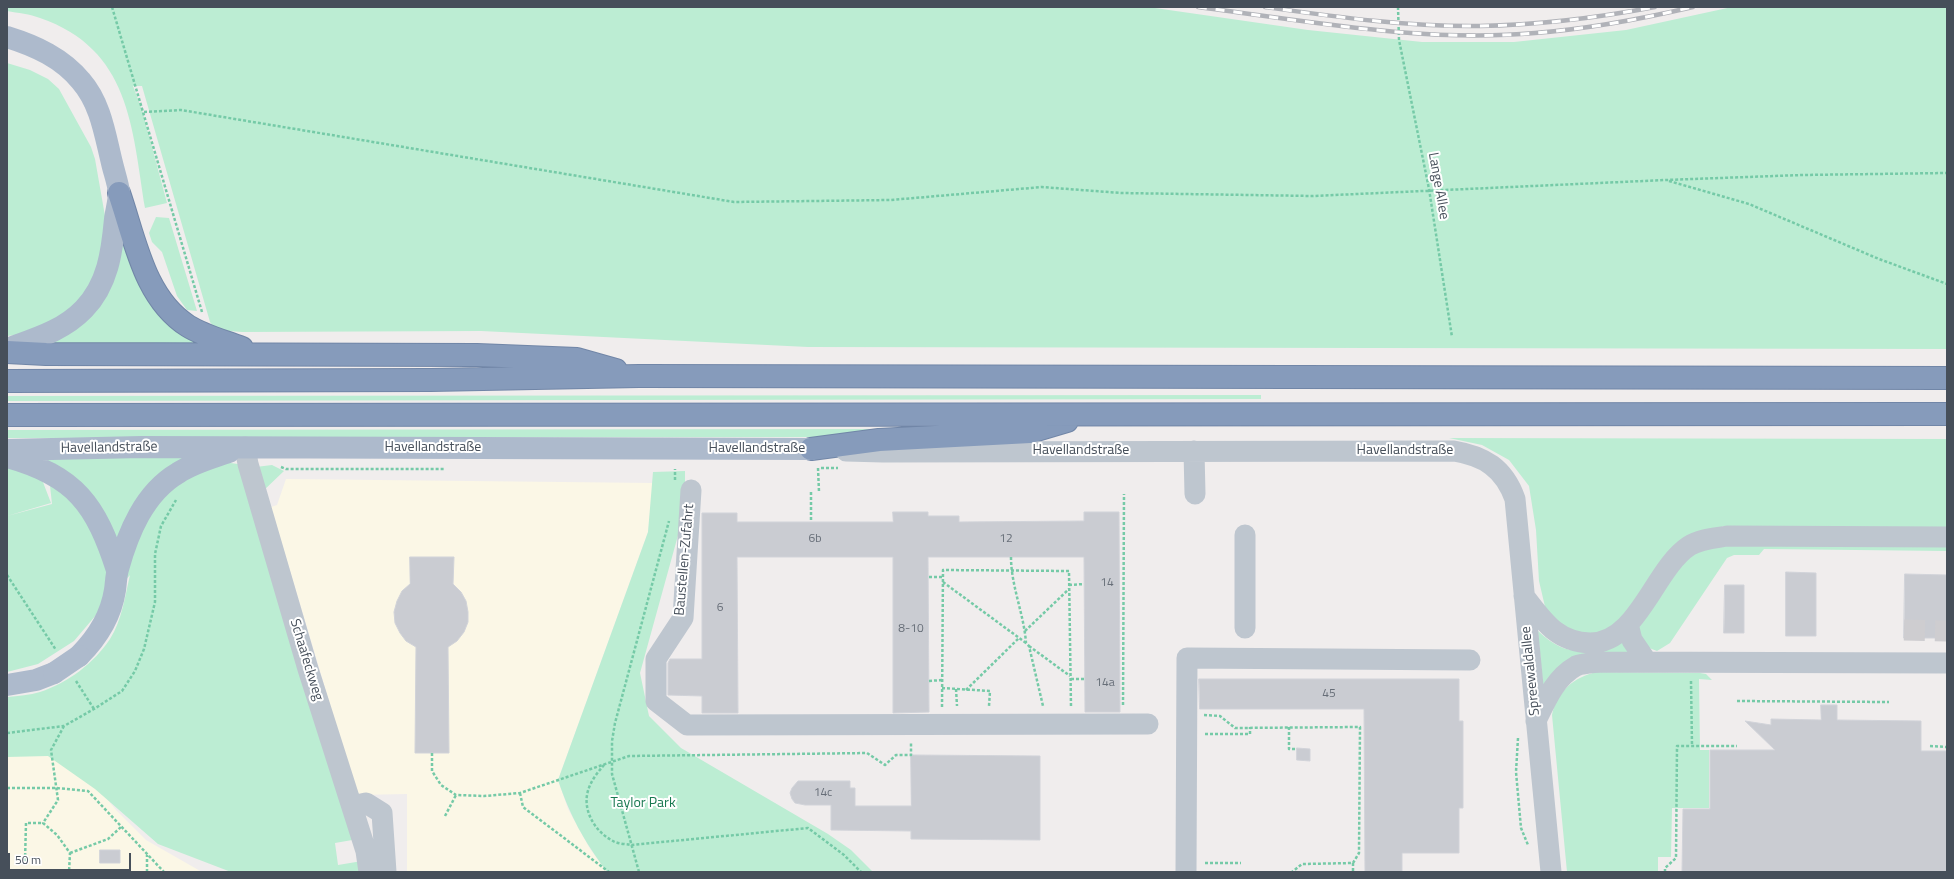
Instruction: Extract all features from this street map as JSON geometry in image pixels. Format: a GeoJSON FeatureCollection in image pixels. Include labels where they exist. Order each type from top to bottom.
{"type":"FeatureCollection","features":[{"type":"Feature","properties":{"kind":"highway"},"geometry":{"type":"LineString","coordinates":[[119,192],[141,260],[156,294],[173,315],[188,327],[258,354]]}},
{"type":"Feature","properties":{"kind":"highway"},"geometry":{"type":"LineString","coordinates":[[7,351],[477,355],[577,359],[639,376]]}},
{"type":"Feature","properties":{"kind":"highway"},"geometry":{"type":"LineString","coordinates":[[7,381],[431,380],[639,376],[1947,378]]}},
{"type":"Feature","properties":{"kind":"highway"},"geometry":{"type":"LineString","coordinates":[[7,415],[1797,412],[1947,414]]}},
{"type":"Feature","properties":{"kind":"highway"},"geometry":{"type":"LineString","coordinates":[[814,459],[879,440],[1030,432],[1089,414]]}},
{"type":"Feature","properties":{"kind":"main road"},"geometry":{"type":"LineString","coordinates":[[7,37],[38,48],[54,57],[69,68],[83,82],[93,98],[100,117],[119,192],[111,258],[102,284],[84,309],[60,329],[7,351]]}},
{"type":"Feature","properties":{"kind":"main road","name":"Havellandstraße"},"geometry":{"type":"LineString","coordinates":[[7,450],[142,447],[245,447],[814,459]]}},
{"type":"Feature","properties":{"kind":"main road"},"geometry":{"type":"LineString","coordinates":[[7,685],[36,680],[66,665],[100,632],[108,615],[115,592],[117,570],[140,512],[159,488],[178,473],[196,463],[245,447]]}},
{"type":"Feature","properties":{"kind":"main road"},"geometry":{"type":"LineString","coordinates":[[7,457],[29,463],[57,476],[79,495],[99,522],[117,570]]}},
{"type":"Feature","properties":{"kind":"street","name":"Schaafeckweg"},"geometry":{"type":"LineString","coordinates":[[245,447],[248,464],[308,669],[366,851],[369,872]]}},
{"type":"Feature","properties":{"kind":"street","name":"Havellandstraße"},"geometry":{"type":"LineString","coordinates":[[814,459],[883,452],[1454,450],[1472,454],[1487,462],[1502,473]]}},
{"type":"Feature","properties":{"kind":"street"},"geometry":{"type":"LineString","coordinates":[[1194,451],[1194,494]]}},
{"type":"Feature","properties":{"kind":"street","name":"Spreewaldallee"},"geometry":{"type":"LineString","coordinates":[[1502,473],[1510,486],[1515,499],[1551,872]]}},
{"type":"Feature","properties":{"kind":"street","name":"Baustellen-Zufahrt"},"geometry":{"type":"LineString","coordinates":[[691,490],[683,618],[656,658],[656,701],[687,725],[912,724]]}},
{"type":"Feature","properties":{"kind":"street"},"geometry":{"type":"LineString","coordinates":[[1245,535],[1245,628]]}},
{"type":"Feature","properties":{"kind":"street"},"geometry":{"type":"LineString","coordinates":[[1524,596],[1546,624],[1559,635],[1578,642],[1598,643],[1615,635],[1628,624],[1672,562],[1690,546],[1708,539],[1727,536],[1947,537]]}},
{"type":"Feature","properties":{"kind":"street"},"geometry":{"type":"LineString","coordinates":[[1628,624],[1632,640],[1647,662]]}},
{"type":"Feature","properties":{"kind":"street"},"geometry":{"type":"LineString","coordinates":[[1186,868],[1187,658],[1470,660]]}},
{"type":"Feature","properties":{"kind":"street"},"geometry":{"type":"LineString","coordinates":[[1536,721],[1559,679],[1577,666],[1601,662],[1947,663]]}},
{"type":"Feature","properties":{"kind":"street"},"geometry":{"type":"LineString","coordinates":[[912,724],[1148,724]]}},
{"type":"Feature","properties":{"kind":"street"},"geometry":{"type":"LineString","coordinates":[[352,806],[366,803],[382,813],[386,872]]}},
{"type":"Feature","properties":{"kind":"path"},"geometry":{"type":"LineString","coordinates":[[112,7],[202,313]]}},
{"type":"Feature","properties":{"kind":"path","name":"Lange Allee"},"geometry":{"type":"LineString","coordinates":[[1398,7],[1400,40],[1429,189],[1452,337]]}},
{"type":"Feature","properties":{"kind":"path"},"geometry":{"type":"LineString","coordinates":[[144,112],[181,110],[734,202],[891,200],[1042,187],[1121,193],[1313,196],[1429,189],[1665,180],[1947,173]]}},
{"type":"Feature","properties":{"kind":"path"},"geometry":{"type":"LineString","coordinates":[[1665,180],[1749,204],[1879,259],[1947,284]]}},
{"type":"Feature","properties":{"kind":"path"},"geometry":{"type":"LineString","coordinates":[[814,459],[819,492]]}},
{"type":"Feature","properties":{"kind":"path"},"geometry":{"type":"LineString","coordinates":[[811,492],[812,522]]}},
{"type":"Feature","properties":{"kind":"path"},"geometry":{"type":"LineString","coordinates":[[1123,724],[1124,494]]}},
{"type":"Feature","properties":{"kind":"path"},"geometry":{"type":"LineString","coordinates":[[7,734],[64,726],[122,691],[135,671],[144,649],[155,602],[155,554],[162,526],[176,500],[182,495]]}},
{"type":"Feature","properties":{"kind":"path"},"geometry":{"type":"LineString","coordinates":[[1011,557],[1011,571],[1025,631],[1026,643]]}},
{"type":"Feature","properties":{"kind":"path"},"geometry":{"type":"LineString","coordinates":[[942,724],[943,570],[1069,571],[1071,724]]}},
{"type":"Feature","properties":{"kind":"path"},"geometry":{"type":"LineString","coordinates":[[7,575],[94,709]]}},
{"type":"Feature","properties":{"kind":"path"},"geometry":{"type":"LineString","coordinates":[[928,577],[943,577]]}},
{"type":"Feature","properties":{"kind":"path"},"geometry":{"type":"LineString","coordinates":[[943,581],[1071,678],[1084,679]]}},
{"type":"Feature","properties":{"kind":"path"},"geometry":{"type":"LineString","coordinates":[[1025,631],[1069,587],[1084,584]]}},
{"type":"Feature","properties":{"kind":"path"},"geometry":{"type":"LineString","coordinates":[[966,690],[1019,638]]}},
{"type":"Feature","properties":{"kind":"path"},"geometry":{"type":"LineString","coordinates":[[1029,646],[1043,706],[1043,724]]}},
{"type":"Feature","properties":{"kind":"path"},"geometry":{"type":"LineString","coordinates":[[929,681],[942,680]]}},
{"type":"Feature","properties":{"kind":"path"},"geometry":{"type":"LineString","coordinates":[[1691,681],[1692,746]]}},
{"type":"Feature","properties":{"kind":"path"},"geometry":{"type":"LineString","coordinates":[[942,688],[990,691],[989,706]]}},
{"type":"Feature","properties":{"kind":"path"},"geometry":{"type":"LineString","coordinates":[[1737,701],[1889,702]]}},
{"type":"Feature","properties":{"kind":"path"},"geometry":{"type":"LineString","coordinates":[[1186,724],[1220,716],[1235,728],[1360,727],[1360,853],[1353,863],[1353,872]]}},
{"type":"Feature","properties":{"kind":"path"},"geometry":{"type":"LineString","coordinates":[[432,753],[432,771],[441,785],[456,795],[484,796],[520,793],[612,760],[629,756],[867,753],[885,765],[896,755],[911,755],[912,724]]}},
{"type":"Feature","properties":{"kind":"path"},"geometry":{"type":"LineString","coordinates":[[1186,724],[1250,734],[1250,727]]}},
{"type":"Feature","properties":{"kind":"path"},"geometry":{"type":"LineString","coordinates":[[43,823],[58,800],[51,750],[64,726]]}},
{"type":"Feature","properties":{"kind":"path"},"geometry":{"type":"LineString","coordinates":[[1289,727],[1289,749],[1296,749]]}},
{"type":"Feature","properties":{"kind":"path"},"geometry":{"type":"LineString","coordinates":[[1518,734],[1516,772],[1521,828],[1527,840],[1529,852]]}},
{"type":"Feature","properties":{"kind":"path"},"geometry":{"type":"LineString","coordinates":[[1665,872],[1665,868],[1676,858],[1677,746],[1736,746]]}},
{"type":"Feature","properties":{"kind":"path"},"geometry":{"type":"LineString","coordinates":[[1930,746],[1947,747]]}},
{"type":"Feature","properties":{"kind":"path"},"geometry":{"type":"LineString","coordinates":[[604,764],[594,777],[587,795],[588,813],[596,829],[614,842],[632,845],[808,828],[844,855],[862,872]]}},
{"type":"Feature","properties":{"kind":"path"},"geometry":{"type":"LineString","coordinates":[[7,788],[56,788],[88,792],[164,872]]}},
{"type":"Feature","properties":{"kind":"path"},"geometry":{"type":"LineString","coordinates":[[520,793],[523,807],[609,872]]}},
{"type":"Feature","properties":{"kind":"path"},"geometry":{"type":"LineString","coordinates":[[445,816],[456,795]]}},
{"type":"Feature","properties":{"kind":"path"},"geometry":{"type":"LineString","coordinates":[[25,861],[26,823],[43,823],[57,835],[70,853],[69,872]]}},
{"type":"Feature","properties":{"kind":"path"},"geometry":{"type":"LineString","coordinates":[[70,853],[108,839],[121,827]]}},
{"type":"Feature","properties":{"kind":"path"},"geometry":{"type":"LineString","coordinates":[[147,854],[147,872]]}},
{"type":"Feature","properties":{"kind":"path"},"geometry":{"type":"LineString","coordinates":[[1186,868],[1242,863]]}},
{"type":"Feature","properties":{"kind":"path"},"geometry":{"type":"LineString","coordinates":[[1292,872],[1302,864],[1353,863]]}},
{"type":"Feature","properties":{"kind":"shaded area"},"geometry":{"type":"Polygon","coordinates":[[[286,479],[653,483],[648,532],[558,780],[568,809],[590,849],[607,872],[407,872],[407,794],[357,795],[271,507],[277,505],[286,479]]]}},
{"type":"Feature","properties":{"kind":"shaded area"},"geometry":{"type":"Polygon","coordinates":[[[59,749],[83,770],[116,810],[146,840],[202,872],[7,872],[7,752],[59,749]]]}},
{"type":"Feature","properties":{"kind":"green space"},"geometry":{"type":"Polygon","coordinates":[[[7,7],[1148,7],[1308,30],[1422,42],[1514,42],[1626,30],[1732,7],[1947,7],[1947,349],[808,347],[481,331],[242,332],[216,330],[210,322],[142,86],[133,86],[142,110],[167,203],[145,208],[136,148],[130,120],[121,94],[109,70],[93,49],[70,32],[40,18],[7,11],[7,7]]]}},
{"type":"Feature","properties":{"kind":"green space"},"geometry":{"type":"Polygon","coordinates":[[[7,63],[30,70],[48,79],[59,89],[91,147],[95,159],[105,216],[104,262],[78,307],[25,334],[7,336],[7,63]]]}},
{"type":"Feature","properties":{"kind":"green space"},"geometry":{"type":"Polygon","coordinates":[[[156,217],[169,218],[197,311],[187,310],[177,296],[162,252],[152,242],[149,233],[156,217]]]}},
{"type":"Feature","properties":{"kind":"green space"},"geometry":{"type":"Polygon","coordinates":[[[121,234],[132,255],[206,343],[45,348],[66,335],[121,234]]]}},
{"type":"Feature","properties":{"kind":"green space"},"geometry":{"type":"Polygon","coordinates":[[[1261,395],[1261,399],[7,401],[7,396],[1261,395]]]}},
{"type":"Feature","properties":{"kind":"green space"},"geometry":{"type":"Polygon","coordinates":[[[7,430],[882,430],[839,437],[7,438],[7,430]]]}},
{"type":"Feature","properties":{"kind":"green space"},"geometry":{"type":"Polygon","coordinates":[[[1449,438],[1947,439],[1947,528],[1723,526],[1628,613],[1605,632],[1583,635],[1565,629],[1546,611],[1539,581],[1536,530],[1529,486],[1509,460],[1482,445],[1449,438]]]}},
{"type":"Feature","properties":{"kind":"green space"},"geometry":{"type":"Polygon","coordinates":[[[183,457],[246,465],[358,839],[335,843],[338,865],[362,861],[363,872],[231,872],[158,844],[95,789],[48,756],[7,757],[7,697],[32,694],[50,688],[70,678],[88,664],[104,648],[114,632],[123,608],[130,575],[74,641],[38,664],[7,672],[7,516],[52,504],[47,458],[183,457]]]}},
{"type":"Feature","properties":{"kind":"green space"},"geometry":{"type":"Polygon","coordinates":[[[272,465],[284,471],[262,492],[256,467],[272,465]]]}},
{"type":"Feature","properties":{"kind":"green space"},"geometry":{"type":"Polygon","coordinates":[[[7,466],[41,477],[51,503],[7,516],[7,466]]]}},
{"type":"Feature","properties":{"kind":"green space","name":"Taylor Park"},"geometry":{"type":"Polygon","coordinates":[[[685,471],[685,510],[640,673],[649,716],[681,748],[828,834],[851,850],[873,872],[607,872],[591,850],[567,805],[558,780],[648,532],[653,472],[685,471]]]}},
{"type":"Feature","properties":{"kind":"green space"},"geometry":{"type":"Polygon","coordinates":[[[1725,542],[1947,544],[1947,551],[1764,549],[1759,555],[1734,555],[1727,558],[1670,643],[1657,651],[1644,646],[1637,633],[1642,618],[1684,561],[1703,548],[1725,542]]]}},
{"type":"Feature","properties":{"kind":"green space"},"geometry":{"type":"Polygon","coordinates":[[[1538,631],[1559,646],[1578,650],[1588,650],[1623,640],[1632,657],[1543,686],[1538,631]]]}},
{"type":"Feature","properties":{"kind":"green space"},"geometry":{"type":"Polygon","coordinates":[[[1597,672],[1700,673],[1706,674],[1712,680],[1699,679],[1700,750],[1709,750],[1709,808],[1672,808],[1671,857],[1658,857],[1658,872],[1567,872],[1552,715],[1554,706],[1562,692],[1568,686],[1581,677],[1597,672]]]}},
{"type":"Feature","properties":{"kind":"building"},"geometry":{"type":"Polygon","coordinates":[[[893,512],[928,512],[928,516],[959,516],[959,522],[1084,521],[1084,512],[1119,512],[1120,712],[1085,712],[1084,557],[928,557],[929,712],[893,713],[893,557],[737,557],[738,713],[702,713],[702,696],[668,695],[668,663],[670,659],[702,659],[702,513],[737,513],[737,522],[893,522],[893,512]]]}},
{"type":"Feature","properties":{"kind":"building"},"geometry":{"type":"Polygon","coordinates":[[[410,557],[454,557],[453,584],[461,592],[466,601],[468,622],[464,632],[457,641],[448,647],[449,753],[415,753],[416,647],[406,641],[400,633],[395,623],[394,612],[402,591],[410,584],[410,557]]]}},
{"type":"Feature","properties":{"kind":"building"},"geometry":{"type":"Polygon","coordinates":[[[1786,572],[1816,573],[1816,636],[1786,636],[1786,572]]]}},
{"type":"Feature","properties":{"kind":"building"},"geometry":{"type":"Polygon","coordinates":[[[1905,574],[1947,575],[1947,638],[1904,638],[1905,574]]]}},
{"type":"Feature","properties":{"kind":"building"},"geometry":{"type":"Polygon","coordinates":[[[1725,585],[1744,585],[1744,633],[1724,633],[1725,585]]]}},
{"type":"Feature","properties":{"kind":"building"},"geometry":{"type":"Polygon","coordinates":[[[1199,679],[1459,679],[1459,721],[1463,721],[1463,808],[1459,808],[1459,853],[1402,853],[1402,872],[1365,872],[1364,709],[1200,709],[1199,679]]]}},
{"type":"Feature","properties":{"kind":"building"},"geometry":{"type":"Polygon","coordinates":[[[1821,705],[1837,705],[1837,720],[1921,721],[1921,751],[1947,751],[1947,872],[1682,872],[1683,809],[1710,809],[1710,750],[1775,750],[1745,721],[1771,725],[1771,719],[1821,720],[1821,705]]]}},
{"type":"Feature","properties":{"kind":"building"},"geometry":{"type":"Polygon","coordinates":[[[1297,748],[1310,749],[1310,761],[1297,760],[1297,748]]]}},
{"type":"Feature","properties":{"kind":"building"},"geometry":{"type":"Polygon","coordinates":[[[911,755],[1040,756],[1040,840],[911,839],[911,831],[831,830],[831,805],[805,805],[795,803],[792,799],[790,793],[798,781],[850,781],[850,788],[855,788],[855,806],[911,806],[911,755]]]}},
{"type":"Feature","properties":{"kind":"building"},"geometry":{"type":"Polygon","coordinates":[[[100,850],[120,850],[120,863],[100,863],[100,850]]]}},
{"type":"Feature","properties":{"kind":"tunnel"},"geometry":{"type":"LineString","coordinates":[[1904,630],[1947,631]]}},
{"type":"Feature","properties":{"kind":"railway"},"geometry":{"type":"LineString","coordinates":[[1198,7],[1366,29],[1451,35],[1493,35],[1555,31],[1595,26],[1693,7]]}},
{"type":"Feature","properties":{"kind":"railway"},"geometry":{"type":"LineString","coordinates":[[1265,7],[1346,18],[1453,26],[1524,24],[1568,20],[1655,7]]}}]}
